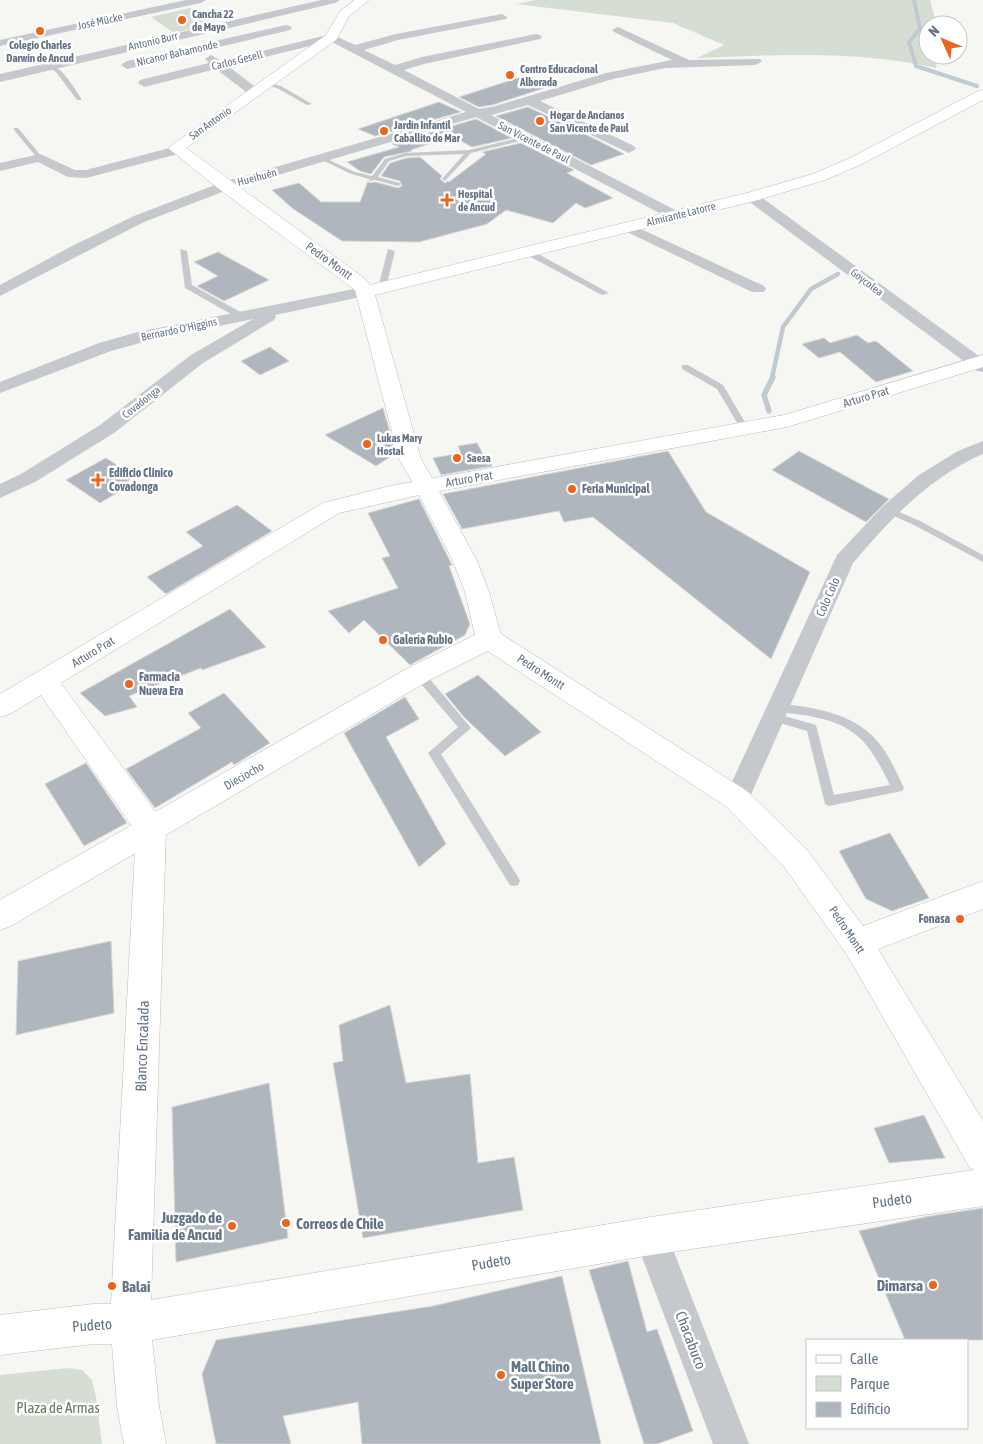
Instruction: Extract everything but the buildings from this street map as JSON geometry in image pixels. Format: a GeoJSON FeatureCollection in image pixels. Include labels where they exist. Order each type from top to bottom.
{"type":"FeatureCollection","features":[{"type":"Feature","properties":{"kind":"main road","name":"San Antonio"},"geometry":{"type":"LineString","coordinates":[[177,150],[177,146],[331,37],[344,14],[362,0]]}},
{"type":"Feature","properties":{"kind":"main road","name":"Almirante Latorre"},"geometry":{"type":"LineString","coordinates":[[373,290],[752,197],[820,177],[856,161],[983,94]]}},
{"type":"Feature","properties":{"kind":"main road","name":"Pedro Montt"},"geometry":{"type":"LineString","coordinates":[[177,150],[358,282],[373,290],[410,459],[465,562],[477,592],[490,639],[737,799],[796,859],[857,943],[983,1155]]}},
{"type":"Feature","properties":{"kind":"main road","name":"Arturo Prat"},"geometry":{"type":"LineString","coordinates":[[0,707],[331,508],[390,493],[420,478],[745,429],[787,420],[981,364]]}},
{"type":"Feature","properties":{"kind":"main road","name":"Dieciocho"},"geometry":{"type":"LineString","coordinates":[[0,916],[418,674],[490,639]]}},
{"type":"Feature","properties":{"kind":"main road"},"geometry":{"type":"LineString","coordinates":[[45,681],[151,830]]}},
{"type":"Feature","properties":{"kind":"main road","name":"Blanco Encalada"},"geometry":{"type":"LineString","coordinates":[[145,1444],[138,1406],[130,1324],[151,830]]}},
{"type":"Feature","properties":{"kind":"main road"},"geometry":{"type":"LineString","coordinates":[[857,943],[983,895]]}},
{"type":"Feature","properties":{"kind":"main road","name":"Pudeto"},"geometry":{"type":"LineString","coordinates":[[0,1335],[93,1324],[130,1324],[651,1236],[983,1187]]}},
{"type":"Feature","properties":{"kind":"street"},"geometry":{"type":"LineString","coordinates":[[199,0],[233,23]]}},
{"type":"Feature","properties":{"kind":"street","name":"José Mücke"},"geometry":{"type":"LineString","coordinates":[[0,43],[199,0]]}},
{"type":"Feature","properties":{"kind":"street","name":"Antonio Burr"},"geometry":{"type":"LineString","coordinates":[[0,78],[335,0]]}},
{"type":"Feature","properties":{"kind":"street"},"geometry":{"type":"LineString","coordinates":[[326,18],[344,14]]}},
{"type":"Feature","properties":{"kind":"street"},"geometry":{"type":"LineString","coordinates":[[354,49],[396,37],[502,16]]}},
{"type":"Feature","properties":{"kind":"street","name":"Nicanor Bahamonde"},"geometry":{"type":"LineString","coordinates":[[127,65],[298,25]]}},
{"type":"Feature","properties":{"kind":"street","name":"Hueihuén"},"geometry":{"type":"LineString","coordinates":[[618,30],[684,62]]}},
{"type":"Feature","properties":{"kind":"street"},"geometry":{"type":"LineString","coordinates":[[180,35],[219,65],[260,88]]}},
{"type":"Feature","properties":{"kind":"street","name":"San Vicente de Paul"},"geometry":{"type":"LineString","coordinates":[[331,37],[674,215]]}},
{"type":"Feature","properties":{"kind":"street","name":"Carlos Gesell"},"geometry":{"type":"LineString","coordinates":[[144,84],[331,37]]}},
{"type":"Feature","properties":{"kind":"street"},"geometry":{"type":"LineString","coordinates":[[392,70],[422,61],[536,37]]}},
{"type":"Feature","properties":{"kind":"street","name":"Hueihuén"},"geometry":{"type":"LineString","coordinates":[[0,291],[77,249],[139,220],[225,186],[477,113],[493,111],[610,76],[684,62],[756,61]]}},
{"type":"Feature","properties":{"kind":"street"},"geometry":{"type":"LineString","coordinates":[[528,100],[629,149]]}},
{"type":"Feature","properties":{"kind":"street","name":"San Antonio"},"geometry":{"type":"LineString","coordinates":[[40,158],[73,174],[86,174],[177,150]]}},
{"type":"Feature","properties":{"kind":"street"},"geometry":{"type":"LineString","coordinates":[[0,167],[40,158]]}},
{"type":"Feature","properties":{"kind":"street","name":"Goycolea"},"geometry":{"type":"LineString","coordinates":[[752,197],[981,364]]}},
{"type":"Feature","properties":{"kind":"street"},"geometry":{"type":"LineString","coordinates":[[628,227],[758,289]]}},
{"type":"Feature","properties":{"kind":"street","name":"Bernardo O'Higgins"},"geometry":{"type":"LineString","coordinates":[[0,388],[105,347],[144,336],[373,290]]}},
{"type":"Feature","properties":{"kind":"street","name":"Covadonga"},"geometry":{"type":"LineString","coordinates":[[0,492],[28,478],[107,429],[197,359],[280,309]]}},
{"type":"Feature","properties":{"kind":"street","name":"Colo Colo"},"geometry":{"type":"LineString","coordinates":[[737,799],[844,560],[864,536],[890,511],[950,461],[983,447]]}},
{"type":"Feature","properties":{"kind":"street","name":"Chacabuco"},"geometry":{"type":"LineString","coordinates":[[651,1236],[731,1444]]}},
{"type":"Feature","properties":{"kind":"lane"},"geometry":{"type":"LineString","coordinates":[[50,66],[58,71],[79,99]]}},
{"type":"Feature","properties":{"kind":"lane"},"geometry":{"type":"LineString","coordinates":[[260,88],[279,87],[309,104]]}},
{"type":"Feature","properties":{"kind":"lane"},"geometry":{"type":"LineString","coordinates":[[16,130],[40,158]]}},
{"type":"Feature","properties":{"kind":"lane"},"geometry":{"type":"LineString","coordinates":[[372,180],[387,160],[407,154],[469,152],[527,138]]}},
{"type":"Feature","properties":{"kind":"lane"},"geometry":{"type":"LineString","coordinates":[[445,179],[469,152]]}},
{"type":"Feature","properties":{"kind":"lane"},"geometry":{"type":"LineString","coordinates":[[323,159],[372,180],[398,184]]}},
{"type":"Feature","properties":{"kind":"lane"},"geometry":{"type":"LineString","coordinates":[[183,251],[188,286],[240,316]]}},
{"type":"Feature","properties":{"kind":"lane"},"geometry":{"type":"LineString","coordinates":[[373,290],[391,251]]}},
{"type":"Feature","properties":{"kind":"lane"},"geometry":{"type":"LineString","coordinates":[[528,252],[605,293]]}},
{"type":"Feature","properties":{"kind":"lane"},"geometry":{"type":"LineString","coordinates":[[685,367],[720,386],[745,429]]}},
{"type":"Feature","properties":{"kind":"lane"},"geometry":{"type":"LineString","coordinates":[[890,511],[917,523],[983,559]]}},
{"type":"Feature","properties":{"kind":"lane"},"geometry":{"type":"LineString","coordinates":[[418,674],[465,728],[434,753],[514,881]]}},
{"type":"Feature","properties":{"kind":"lane"},"geometry":{"type":"LineString","coordinates":[[776,712],[829,715],[854,726],[877,748],[898,788],[830,801],[812,728],[776,712]]}},
{"type":"Feature","properties":{"kind":"green space"},"geometry":{"type":"Polygon","coordinates":[[[536,0],[930,0],[934,15],[918,15],[918,64],[877,58],[817,55],[697,58],[724,45],[673,23],[516,4],[536,0]]]}},
{"type":"Feature","properties":{"kind":"green space","name":"Cancha 22 de Mayo"},"geometry":{"type":"Polygon","coordinates":[[[190,8],[214,24],[174,33],[151,17],[190,8]]]}},
{"type":"Feature","properties":{"kind":"green space"},"geometry":{"type":"Polygon","coordinates":[[[922,65],[936,65],[936,68],[922,65]]]}},
{"type":"Feature","properties":{"kind":"green space","name":"Plaza de Armas"},"geometry":{"type":"Polygon","coordinates":[[[68,1368],[82,1370],[92,1380],[102,1444],[0,1444],[0,1375],[68,1368]]]}},
{"type":"Feature","properties":{"kind":"waterway"},"geometry":{"type":"LineString","coordinates":[[914,0],[920,29],[909,42],[916,66],[977,86]]}},
{"type":"Feature","properties":{"kind":"waterway"},"geometry":{"type":"LineString","coordinates":[[772,378],[783,327],[811,289],[838,274]]}},
{"type":"Feature","properties":{"kind":"waterway"},"geometry":{"type":"LineString","coordinates":[[769,411],[764,395],[773,377]]}},
{"type":"Feature","properties":{"kind":"place","name":"Cancha 22 de Mayo"},"geometry":{"type":"Point","coordinates":[182,20]}},
{"type":"Feature","properties":{"kind":"place","name":"Colegio Charles Darwin de Ancud"},"geometry":{"type":"Point","coordinates":[40,31]}},
{"type":"Feature","properties":{"kind":"place","name":"Centro Educacional Alborada"},"geometry":{"type":"Point","coordinates":[510,75]}},
{"type":"Feature","properties":{"kind":"place","name":"Hogar de Ancianos San Vicente de Paul"},"geometry":{"type":"Point","coordinates":[540,121]}},
{"type":"Feature","properties":{"kind":"place","name":"Jardín Infantil Caballito de Mar"},"geometry":{"type":"Point","coordinates":[384,131]}},
{"type":"Feature","properties":{"kind":"place","name":"Hospital de Ancud"},"geometry":{"type":"Point","coordinates":[447,200]}},
{"type":"Feature","properties":{"kind":"place","name":"Lukas Mary Hostal"},"geometry":{"type":"Point","coordinates":[367,444]}},
{"type":"Feature","properties":{"kind":"place","name":"Saesa"},"geometry":{"type":"Point","coordinates":[457,458]}},
{"type":"Feature","properties":{"kind":"place","name":"Edificio Clinico Covadonga"},"geometry":{"type":"Point","coordinates":[98,480]}},
{"type":"Feature","properties":{"kind":"place","name":"Feria Municipal"},"geometry":{"type":"Point","coordinates":[572,489]}},
{"type":"Feature","properties":{"kind":"place","name":"Galería Rubio"},"geometry":{"type":"Point","coordinates":[383,640]}},
{"type":"Feature","properties":{"kind":"place","name":"Farmacia Nueva Era"},"geometry":{"type":"Point","coordinates":[129,684]}},
{"type":"Feature","properties":{"kind":"place","name":"Fonasa"},"geometry":{"type":"Point","coordinates":[960,919]}},
{"type":"Feature","properties":{"kind":"place","name":"Correos de Chile"},"geometry":{"type":"Point","coordinates":[286,1223]}},
{"type":"Feature","properties":{"kind":"place","name":"Juzgado de Familia de Ancud"},"geometry":{"type":"Point","coordinates":[232,1226]}},
{"type":"Feature","properties":{"kind":"place","name":"Dimarsa"},"geometry":{"type":"Point","coordinates":[933,1285]}},
{"type":"Feature","properties":{"kind":"place","name":"Balai"},"geometry":{"type":"Point","coordinates":[112,1286]}},
{"type":"Feature","properties":{"kind":"place","name":"Mall Chino Super Store"},"geometry":{"type":"Point","coordinates":[501,1375]}}]}
